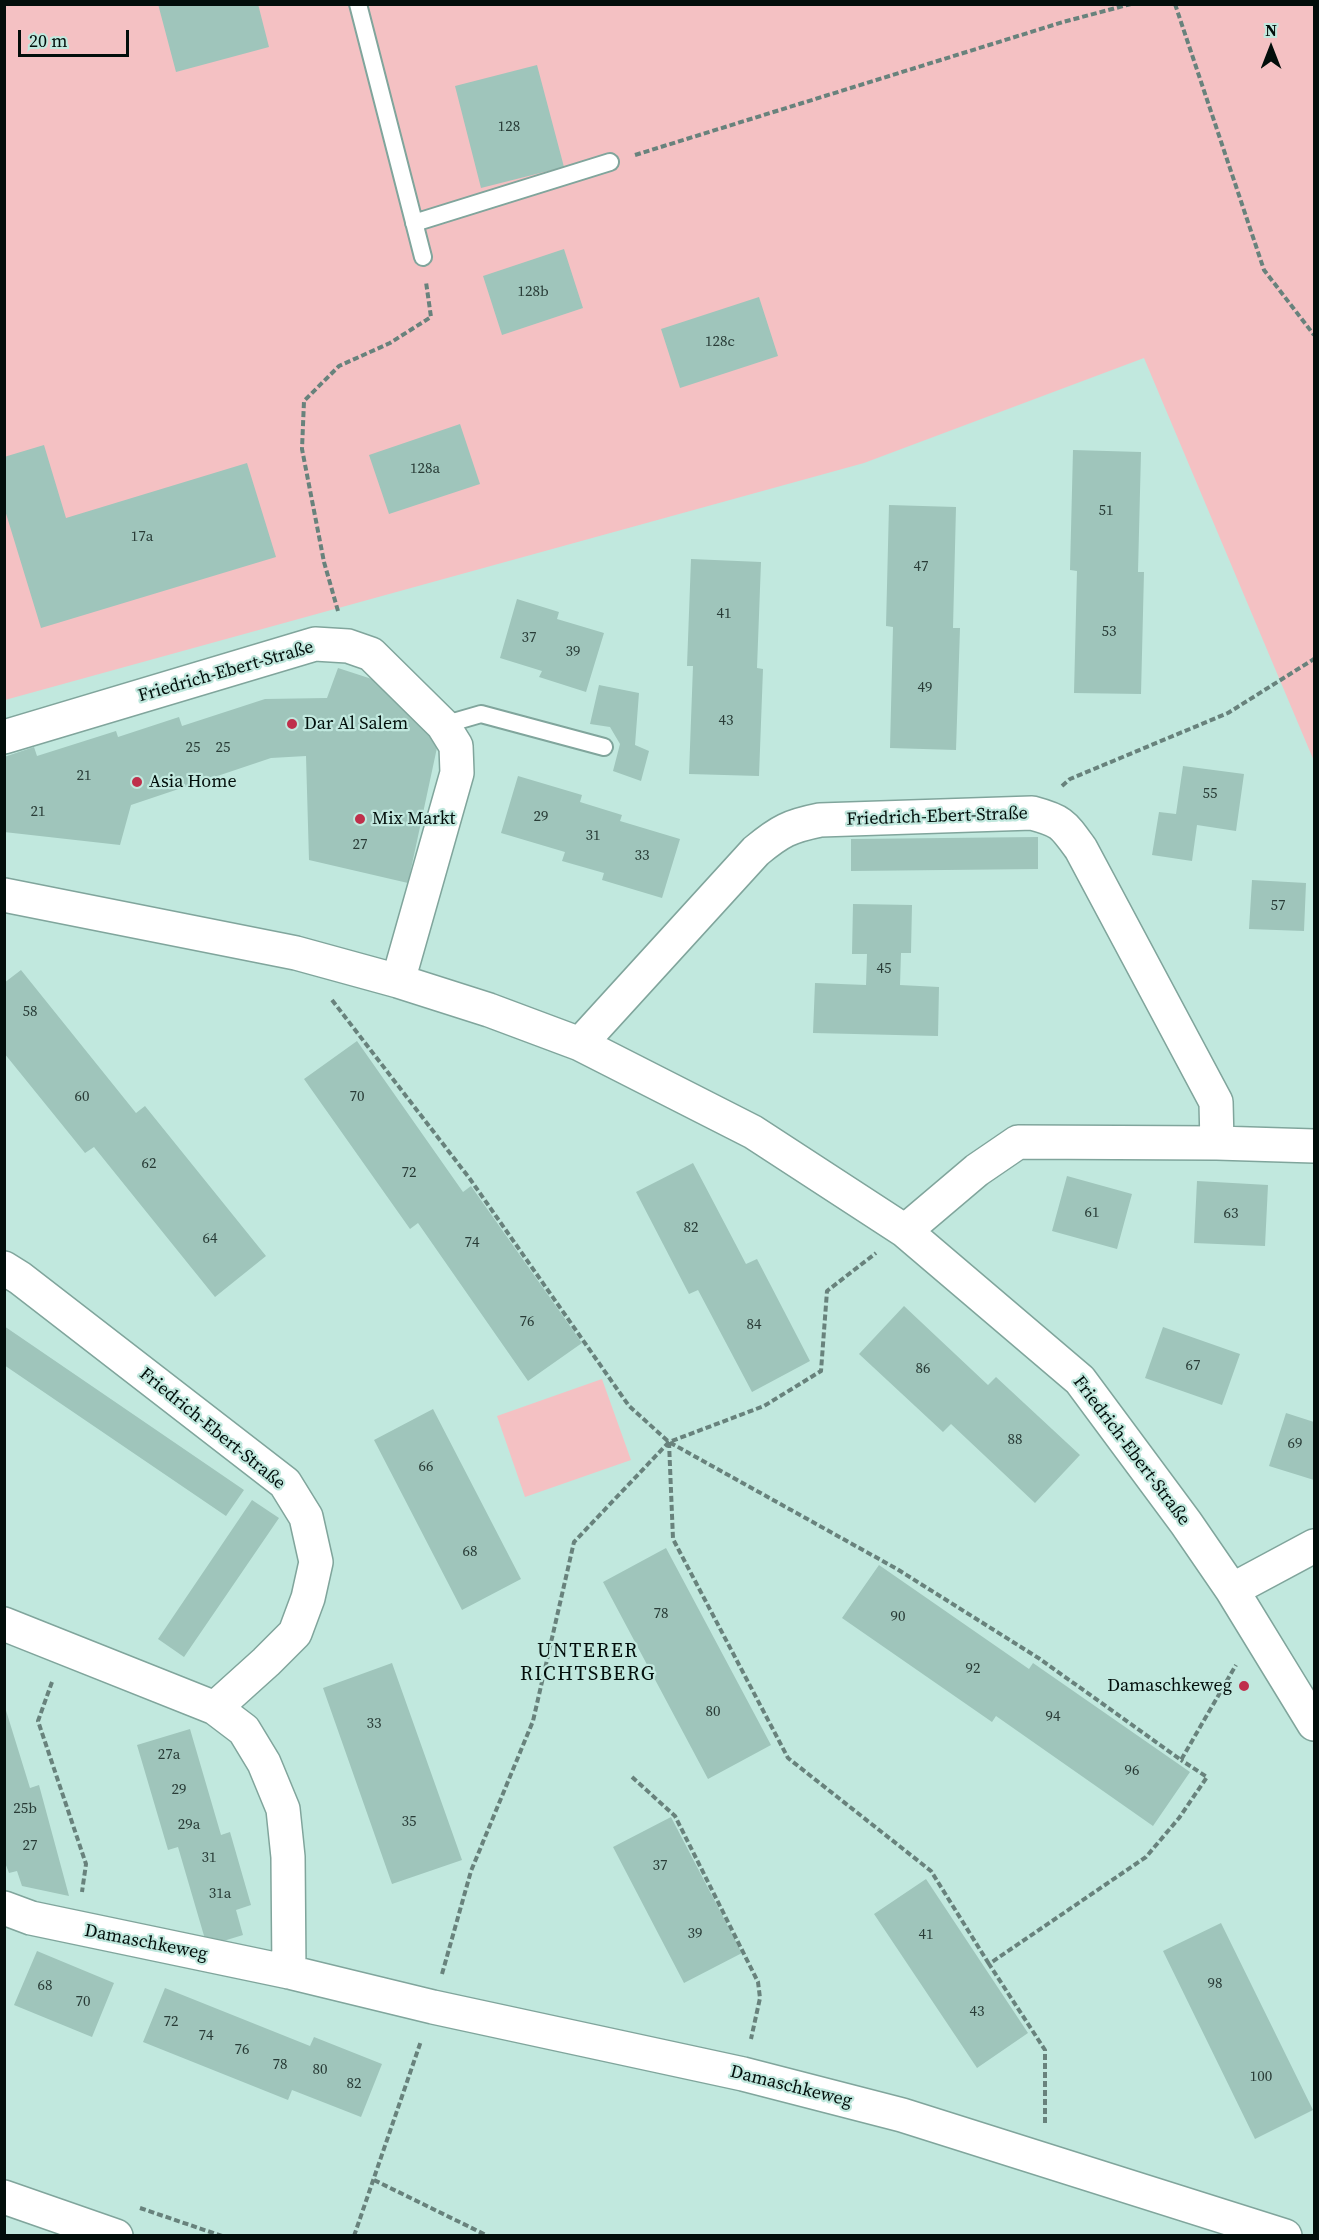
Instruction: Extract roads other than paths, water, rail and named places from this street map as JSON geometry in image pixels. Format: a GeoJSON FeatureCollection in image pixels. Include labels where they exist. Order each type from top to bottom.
{"type":"FeatureCollection","features":[{"type":"Feature","properties":{"kind":"street","name":"Friedrich-Ebert-Straße"},"geometry":{"type":"LineString","coordinates":[[13,734],[315,644],[348,646],[371,654],[443,725],[456,746],[457,773],[398,981]]}},
{"type":"Feature","properties":{"kind":"street","name":"Friedrich-Ebert-Straße"},"geometry":{"type":"LineString","coordinates":[[580,1044],[756,851],[774,836],[793,826],[820,820],[1032,813],[1055,819],[1068,830],[1082,849],[1216,1102],[1217,1143]]}},
{"type":"Feature","properties":{"kind":"street","name":"Friedrich-Ebert-Straße"},"geometry":{"type":"LineString","coordinates":[[4,895],[296,953],[398,981],[489,1010],[580,1044],[753,1132],[905,1231],[1080,1380],[1186,1523],[1232,1590],[1314,1724]]}},
{"type":"Feature","properties":{"kind":"street"},"geometry":{"type":"LineString","coordinates":[[905,1231],[977,1170],[1018,1142],[1314,1146]]}},
{"type":"Feature","properties":{"kind":"street","name":"Friedrich-Ebert-Straße"},"geometry":{"type":"LineString","coordinates":[[12,1273],[285,1483],[306,1517],[316,1562],[308,1598],[295,1633],[215,1708]]}},
{"type":"Feature","properties":{"kind":"street"},"geometry":{"type":"LineString","coordinates":[[1232,1590],[1314,1546]]}},
{"type":"Feature","properties":{"kind":"street"},"geometry":{"type":"LineString","coordinates":[[4,1624],[215,1708],[244,1730],[264,1763],[283,1809],[288,1857],[289,1972]]}},
{"type":"Feature","properties":{"kind":"street","name":"Damaschkeweg"},"geometry":{"type":"LineString","coordinates":[[4,1908],[30,1918],[289,1972],[433,2007],[743,2074],[902,2115],[1285,2235]]}},
{"type":"Feature","properties":{"kind":"street"},"geometry":{"type":"LineString","coordinates":[[4,2197],[82,2230],[117,2235]]}},
{"type":"Feature","properties":{"kind":"lane"},"geometry":{"type":"LineString","coordinates":[[358,4],[423,257]]}},
{"type":"Feature","properties":{"kind":"lane"},"geometry":{"type":"LineString","coordinates":[[414,223],[610,162]]}},
{"type":"Feature","properties":{"kind":"lane"},"geometry":{"type":"LineString","coordinates":[[443,725],[481,714],[604,747]]}},
{"type":"Feature","properties":{"kind":"place","name":"Dar Al Salem"},"geometry":{"type":"Point","coordinates":[292,724]}},
{"type":"Feature","properties":{"kind":"place","name":"Asia Home"},"geometry":{"type":"Point","coordinates":[137,782]}},
{"type":"Feature","properties":{"kind":"place","name":"Mix Markt"},"geometry":{"type":"Point","coordinates":[360,819]}},
{"type":"Feature","properties":{"kind":"place","name":"Damaschkeweg"},"geometry":{"type":"Point","coordinates":[1244,1686]}},
{"type":"Feature","properties":{"kind":"district","name":"UNTERER RICHTSBERG"},"geometry":{"type":"Point","coordinates":[588,1664]}}]}
